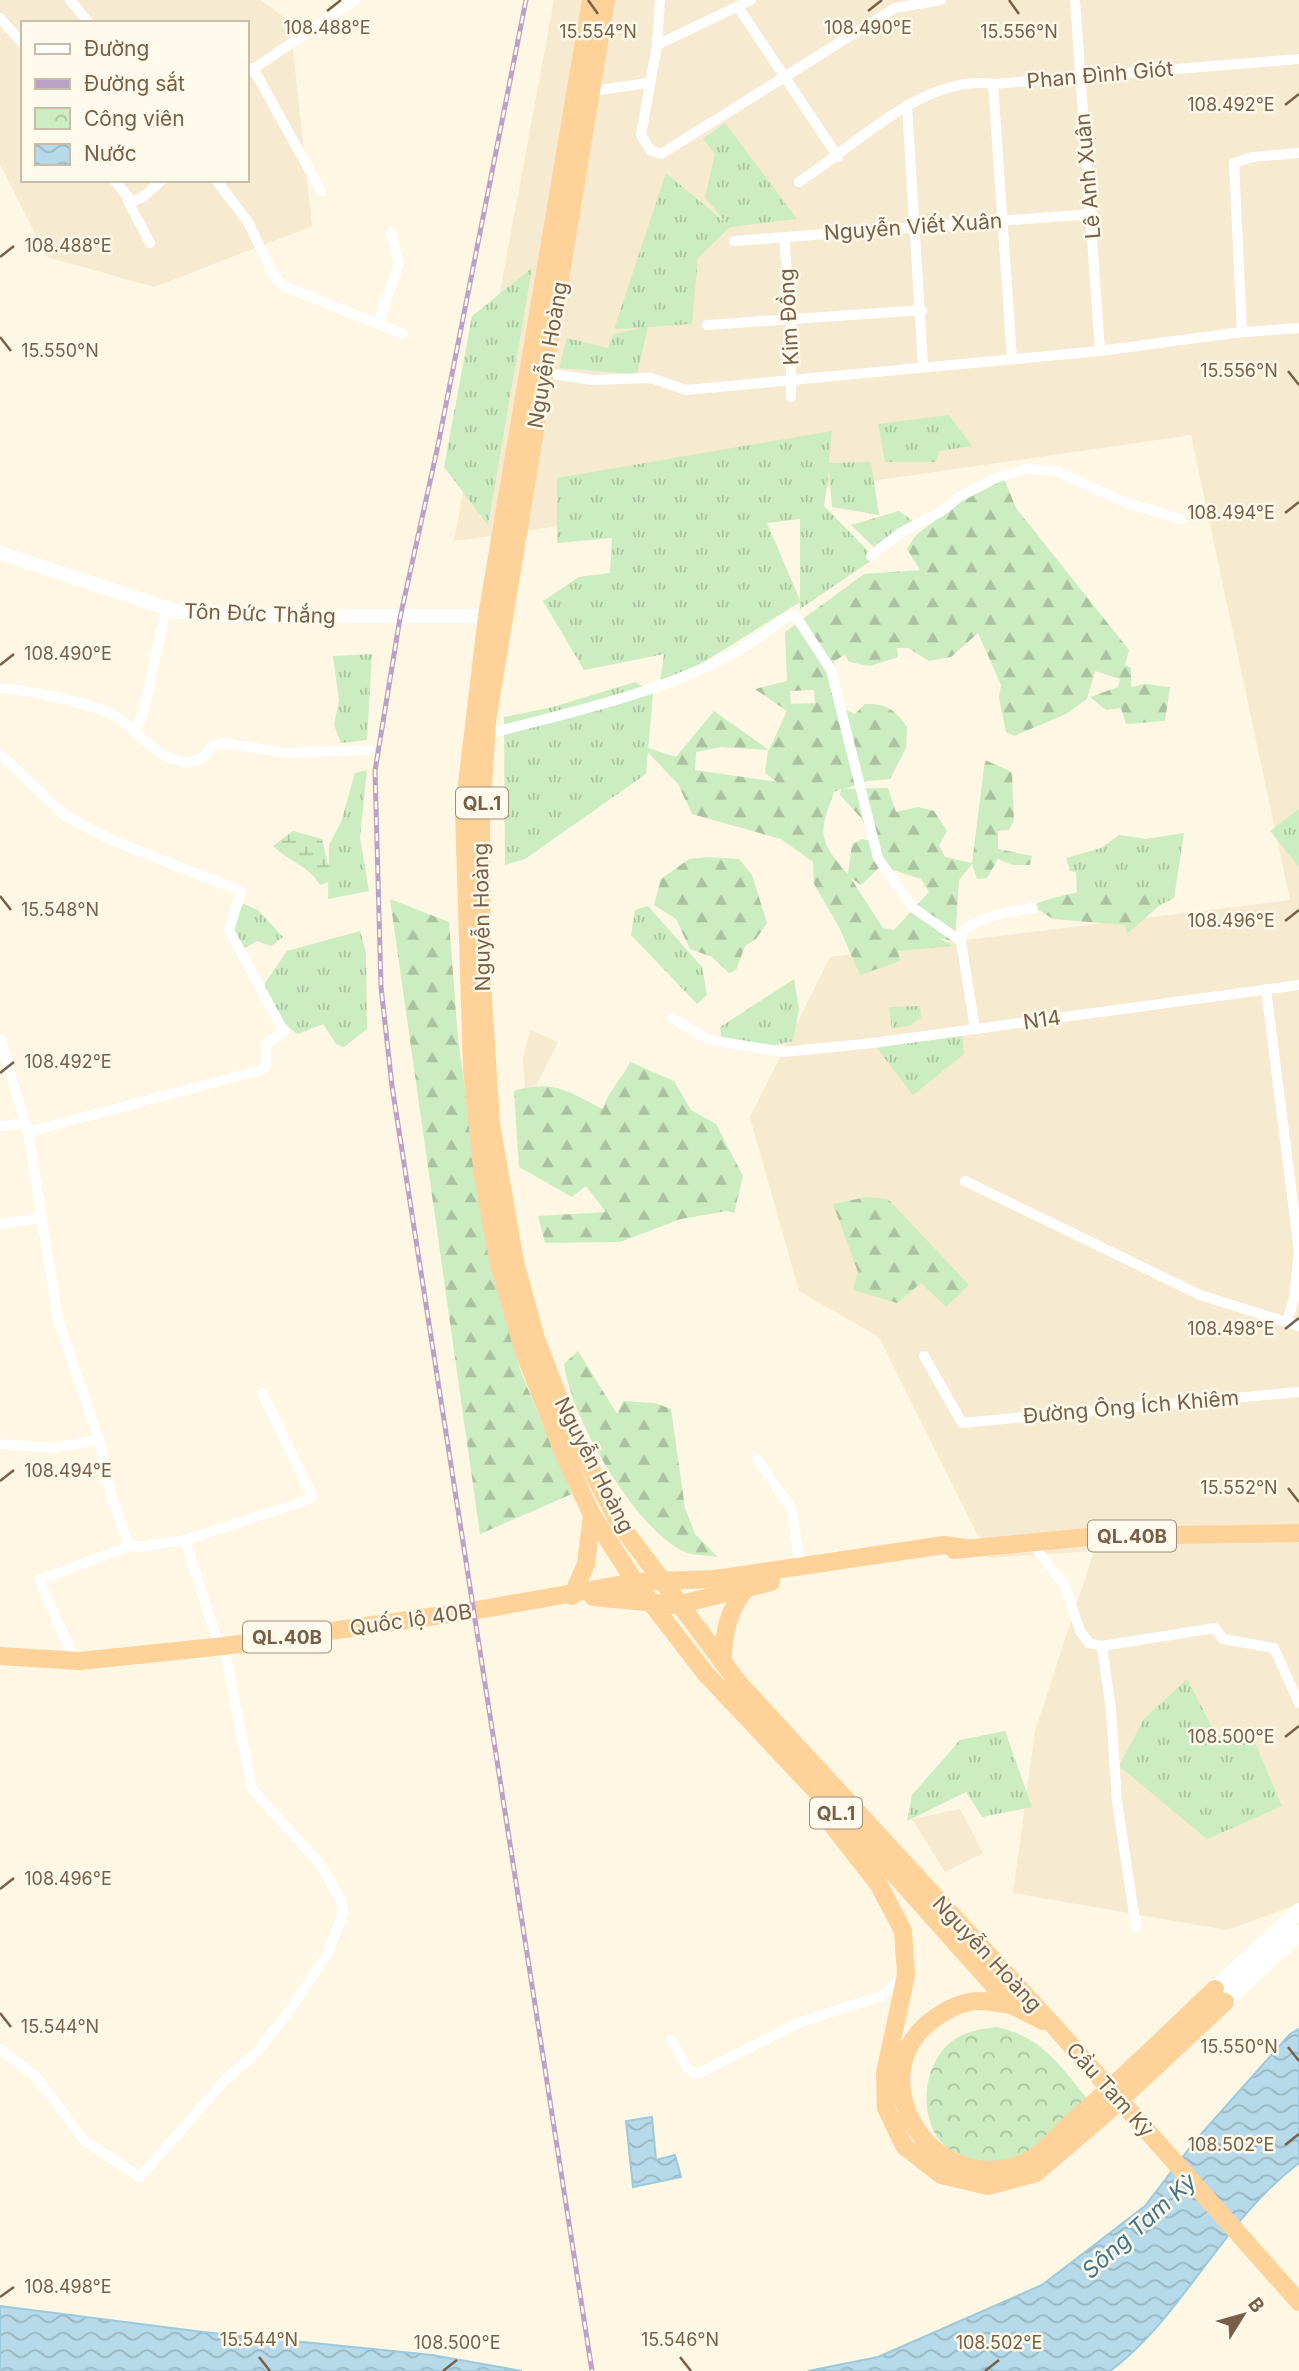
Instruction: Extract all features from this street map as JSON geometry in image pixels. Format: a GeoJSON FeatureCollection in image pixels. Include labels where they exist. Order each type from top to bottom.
{"type":"FeatureCollection","features":[{"type":"Feature","properties":{"kind":"highway","name":"Nguyễn Hoàng"},"geometry":{"type":"LineString","coordinates":[[591,0],[487,616],[464,809],[472,1070],[483,1176],[499,1265],[524,1352],[592,1515],[649,1602],[705,1673],[896,1876],[1011,2005],[1053,2025]]}},
{"type":"Feature","properties":{"kind":"highway","name":"Nguyễn Hoàng"},"geometry":{"type":"LineString","coordinates":[[606,0],[487,721],[481,821],[482,982],[491,1124],[501,1196],[536,1339],[572,1432],[619,1523],[677,1605],[722,1662],[829,1783],[1053,2025]]}},
{"type":"Feature","properties":{"kind":"highway"},"geometry":{"type":"LineString","coordinates":[[572,1596],[586,1564],[592,1515]]}},
{"type":"Feature","properties":{"kind":"highway","name":"Quốc lộ 40B"},"geometry":{"type":"LineString","coordinates":[[572,1596],[677,1605],[796,1576],[965,1548],[1098,1536],[1299,1533]]}},
{"type":"Feature","properties":{"kind":"highway","name":"Quốc lộ 40B"},"geometry":{"type":"LineString","coordinates":[[0,1656],[75,1660],[221,1646],[572,1596],[635,1582],[715,1579],[900,1550],[944,1545],[965,1548]]}},
{"type":"Feature","properties":{"kind":"highway"},"geometry":{"type":"LineString","coordinates":[[722,1662],[723,1640],[733,1606],[748,1587]]}},
{"type":"Feature","properties":{"kind":"highway"},"geometry":{"type":"LineString","coordinates":[[760,1731],[794,1780],[879,1885],[902,1931],[906,1975],[886,2073],[886,2108],[904,2146],[941,2175],[988,2186],[1036,2172],[1104,2115],[1220,1996]]}},
{"type":"Feature","properties":{"kind":"highway"},"geometry":{"type":"LineString","coordinates":[[1011,2005],[977,2001],[948,2009],[929,2022],[911,2046],[902,2076],[904,2106],[919,2136],[949,2161],[984,2170],[1027,2161],[1220,1996]]}},
{"type":"Feature","properties":{"kind":"highway","name":"Cầu Tam Kỳ"},"geometry":{"type":"LineString","coordinates":[[1053,2025],[1299,2302]]}},
{"type":"Feature","properties":{"kind":"main road"},"geometry":{"type":"LineString","coordinates":[[1220,1996],[1299,1911]]}},
{"type":"Feature","properties":{"kind":"main road"},"geometry":{"type":"LineString","coordinates":[[1220,1996],[1299,1933]]}},
{"type":"Feature","properties":{"kind":"street"},"geometry":{"type":"LineString","coordinates":[[70,0],[87,21]]}},
{"type":"Feature","properties":{"kind":"street"},"geometry":{"type":"LineString","coordinates":[[321,191],[250,71],[355,0]]}},
{"type":"Feature","properties":{"kind":"street"},"geometry":{"type":"LineString","coordinates":[[660,0],[657,45],[648,83],[642,141],[650,150],[662,154],[900,5],[941,0]]}},
{"type":"Feature","properties":{"kind":"street"},"geometry":{"type":"LineString","coordinates":[[657,45],[751,0]]}},
{"type":"Feature","properties":{"kind":"street","name":"Lê Anh Xuân"},"geometry":{"type":"LineString","coordinates":[[1075,0],[1100,352]]}},
{"type":"Feature","properties":{"kind":"street"},"geometry":{"type":"LineString","coordinates":[[738,7],[838,157]]}},
{"type":"Feature","properties":{"kind":"street"},"geometry":{"type":"LineString","coordinates":[[0,18],[21,42]]}},
{"type":"Feature","properties":{"kind":"street","name":"Phan Đình Giót"},"geometry":{"type":"LineString","coordinates":[[799,182],[838,157],[906,105],[954,84],[976,81],[993,84],[1299,59]]}},
{"type":"Feature","properties":{"kind":"street"},"geometry":{"type":"LineString","coordinates":[[592,91],[648,83]]}},
{"type":"Feature","properties":{"kind":"street"},"geometry":{"type":"LineString","coordinates":[[993,84],[1000,221],[1012,359]]}},
{"type":"Feature","properties":{"kind":"street"},"geometry":{"type":"LineString","coordinates":[[906,105],[917,227],[923,366]]}},
{"type":"Feature","properties":{"kind":"street"},"geometry":{"type":"LineString","coordinates":[[1242,332],[1234,163],[1252,157],[1299,153]]}},
{"type":"Feature","properties":{"kind":"street"},"geometry":{"type":"LineString","coordinates":[[115,182],[150,243]]}},
{"type":"Feature","properties":{"kind":"street"},"geometry":{"type":"LineString","coordinates":[[128,201],[138,201],[160,182]]}},
{"type":"Feature","properties":{"kind":"street"},"geometry":{"type":"LineString","coordinates":[[218,182],[248,222],[279,281],[293,290],[403,334]]}},
{"type":"Feature","properties":{"kind":"street","name":"Nguyễn Viết Xuân"},"geometry":{"type":"LineString","coordinates":[[734,241],[1092,214]]}},
{"type":"Feature","properties":{"kind":"street"},"geometry":{"type":"LineString","coordinates":[[378,323],[399,264],[391,232]]}},
{"type":"Feature","properties":{"kind":"street","name":"Kim Đồng"},"geometry":{"type":"LineString","coordinates":[[784,237],[791,318],[791,397]]}},
{"type":"Feature","properties":{"kind":"street"},"geometry":{"type":"LineString","coordinates":[[707,324],[922,310]]}},
{"type":"Feature","properties":{"kind":"street"},"geometry":{"type":"LineString","coordinates":[[546,373],[592,380],[651,378],[686,390],[923,366],[1100,352],[1242,332],[1299,328]]}},
{"type":"Feature","properties":{"kind":"street"},"geometry":{"type":"LineString","coordinates":[[871,556],[900,533],[942,511],[959,497],[996,478],[1026,469],[1056,471],[1124,502],[1181,519]]}},
{"type":"Feature","properties":{"kind":"street","name":"Tôn Đức Thắng"},"geometry":{"type":"LineString","coordinates":[[0,553],[178,612],[235,616],[487,616]]}},
{"type":"Feature","properties":{"kind":"street"},"geometry":{"type":"LineString","coordinates":[[135,731],[146,701],[166,608]]}},
{"type":"Feature","properties":{"kind":"street"},"geometry":{"type":"LineString","coordinates":[[488,734],[613,702],[689,673],[737,651],[788,616],[795,615],[831,670],[878,859],[912,907],[958,939],[975,1029]]}},
{"type":"Feature","properties":{"kind":"street"},"geometry":{"type":"LineString","coordinates":[[0,688],[95,708],[118,717],[159,753],[190,762],[202,760],[212,746],[223,743],[285,753],[369,750]]}},
{"type":"Feature","properties":{"kind":"street"},"geometry":{"type":"LineString","coordinates":[[0,754],[65,816],[114,841],[242,891],[229,930],[284,1032],[266,1044],[266,1064],[261,1070],[27,1128],[0,1126]]}},
{"type":"Feature","properties":{"kind":"street"},"geometry":{"type":"LineString","coordinates":[[958,939],[966,929],[992,917],[1033,908]]}},
{"type":"Feature","properties":{"kind":"street","name":"N14"},"geometry":{"type":"LineString","coordinates":[[672,1018],[709,1040],[784,1052],[1299,985]]}},
{"type":"Feature","properties":{"kind":"street"},"geometry":{"type":"LineString","coordinates":[[1266,989],[1298,1251],[1294,1299],[1287,1322]]}},
{"type":"Feature","properties":{"kind":"street"},"geometry":{"type":"LineString","coordinates":[[0,1040],[27,1128],[58,1320],[99,1440],[111,1495],[128,1543],[133,1545]]}},
{"type":"Feature","properties":{"kind":"street"},"geometry":{"type":"LineString","coordinates":[[965,1181],[1200,1295],[1299,1326]]}},
{"type":"Feature","properties":{"kind":"street"},"geometry":{"type":"LineString","coordinates":[[0,1224],[42,1218]]}},
{"type":"Feature","properties":{"kind":"street","name":"Đường Ông Ích Khiêm"},"geometry":{"type":"LineString","coordinates":[[924,1356],[962,1423],[1299,1392]]}},
{"type":"Feature","properties":{"kind":"street"},"geometry":{"type":"LineString","coordinates":[[75,1660],[39,1580],[133,1545],[157,1546],[185,1540],[305,1501],[312,1496],[262,1393]]}},
{"type":"Feature","properties":{"kind":"street"},"geometry":{"type":"LineString","coordinates":[[0,1444],[52,1448],[99,1440]]}},
{"type":"Feature","properties":{"kind":"street"},"geometry":{"type":"LineString","coordinates":[[757,1459],[792,1510],[800,1566]]}},
{"type":"Feature","properties":{"kind":"street"},"geometry":{"type":"LineString","coordinates":[[0,2049],[36,2077],[85,2141],[140,2177],[225,2080],[261,2047],[329,1951],[343,1913],[341,1901],[320,1864],[252,1789],[221,1646],[185,1540]]}},
{"type":"Feature","properties":{"kind":"street"},"geometry":{"type":"LineString","coordinates":[[1032,1543],[1065,1586],[1085,1639],[1101,1646],[1212,1627],[1223,1639],[1274,1648],[1299,1703]]}},
{"type":"Feature","properties":{"kind":"street"},"geometry":{"type":"LineString","coordinates":[[1101,1646],[1111,1710],[1117,1801],[1136,1927]]}},
{"type":"Feature","properties":{"kind":"street"},"geometry":{"type":"LineString","coordinates":[[671,2040],[688,2069],[697,2074],[798,2023],[881,1996],[906,1975]]}},
{"type":"Feature","properties":{"kind":"shaded area"},"geometry":{"type":"Polygon","coordinates":[[[0,0],[261,0],[290,22],[312,226],[154,287],[47,257],[0,164],[0,0]]]}},
{"type":"Feature","properties":{"kind":"shaded area"},"geometry":{"type":"Polygon","coordinates":[[[554,0],[1299,0],[1299,1904],[1227,1930],[1013,1893],[1035,1731],[1094,1551],[989,1558],[879,1337],[799,1291],[750,1117],[830,957],[1290,900],[1191,435],[454,541],[554,0]]]}},
{"type":"Feature","properties":{"kind":"shaded area"},"geometry":{"type":"Polygon","coordinates":[[[530,1030],[558,1042],[537,1084],[525,1088],[523,1058],[530,1030]]]}},
{"type":"Feature","properties":{"kind":"shaded area"},"geometry":{"type":"Polygon","coordinates":[[[960,1809],[983,1853],[945,1872],[912,1819],[960,1809]]]}},
{"type":"Feature","properties":{"kind":"green space"},"geometry":{"type":"Polygon","coordinates":[[[725,123],[797,219],[730,227],[698,258],[692,324],[648,327],[637,374],[559,368],[567,338],[608,348],[614,334],[642,328],[614,329],[666,173],[726,223],[705,197],[715,154],[703,139],[725,123]]]}},
{"type":"Feature","properties":{"kind":"green space"},"geometry":{"type":"Polygon","coordinates":[[[532,268],[488,525],[444,467],[472,316],[532,268]]]}},
{"type":"Feature","properties":{"kind":"green space"},"geometry":{"type":"Polygon","coordinates":[[[949,415],[972,446],[939,451],[936,462],[885,462],[878,424],[949,415]]]}},
{"type":"Feature","properties":{"kind":"green space"},"geometry":{"type":"Polygon","coordinates":[[[832,431],[829,463],[871,462],[879,515],[832,507],[829,469],[824,506],[875,558],[800,609],[800,602],[659,690],[664,654],[584,670],[543,601],[579,577],[610,573],[612,538],[557,543],[557,478],[832,431]],[[800,519],[767,523],[800,600],[800,519]]]}},
{"type":"Feature","properties":{"kind":"green space"},"geometry":{"type":"Polygon","coordinates":[[[1001,471],[1016,508],[1129,650],[1125,665],[1131,668],[1131,687],[1144,684],[1170,687],[1165,721],[1126,724],[1121,708],[1106,710],[1090,697],[1118,687],[1120,679],[1095,671],[1087,699],[1066,714],[1014,736],[1006,732],[999,697],[1001,685],[978,633],[951,657],[929,661],[908,648],[897,648],[898,657],[870,666],[849,662],[845,655],[834,661],[836,706],[855,714],[865,704],[884,706],[899,716],[907,727],[906,748],[890,779],[867,781],[845,789],[888,788],[896,812],[918,807],[934,811],[947,831],[939,845],[945,857],[972,863],[985,760],[1012,772],[1014,820],[1009,830],[998,831],[998,849],[1032,856],[1030,865],[1013,865],[998,859],[987,878],[977,879],[972,864],[959,880],[955,942],[939,938],[953,946],[898,951],[900,961],[860,975],[839,927],[814,884],[813,862],[781,839],[692,814],[678,784],[642,746],[676,757],[714,711],[769,750],[787,711],[755,689],[787,681],[785,632],[864,574],[920,570],[907,549],[916,535],[1001,471]],[[814,690],[790,691],[791,704],[815,703],[814,690]],[[721,747],[696,752],[695,770],[777,782],[765,773],[768,750],[721,747]],[[841,789],[834,792],[825,817],[824,835],[826,844],[848,874],[852,844],[862,839],[870,841],[862,819],[840,795],[841,789]],[[881,866],[861,885],[850,877],[883,928],[894,930],[929,892],[921,879],[881,866]]]}},
{"type":"Feature","properties":{"kind":"green space"},"geometry":{"type":"Polygon","coordinates":[[[899,511],[913,521],[881,554],[851,525],[899,511]]]}},
{"type":"Feature","properties":{"kind":"green space"},"geometry":{"type":"Polygon","coordinates":[[[372,654],[367,740],[341,743],[334,725],[339,701],[333,656],[372,654]]]}},
{"type":"Feature","properties":{"kind":"green space"},"geometry":{"type":"Polygon","coordinates":[[[635,682],[653,692],[646,774],[525,859],[505,865],[504,717],[553,707],[635,682]]]}},
{"type":"Feature","properties":{"kind":"green space"},"geometry":{"type":"Polygon","coordinates":[[[367,770],[360,838],[369,891],[328,899],[329,845],[341,822],[355,773],[367,770]]]}},
{"type":"Feature","properties":{"kind":"green space"},"geometry":{"type":"Polygon","coordinates":[[[1299,809],[1299,867],[1270,831],[1299,809]]]}},
{"type":"Feature","properties":{"kind":"green space"},"geometry":{"type":"Polygon","coordinates":[[[293,831],[322,839],[329,868],[329,882],[320,885],[304,868],[273,846],[293,831]]]}},
{"type":"Feature","properties":{"kind":"green space"},"geometry":{"type":"Polygon","coordinates":[[[1184,833],[1174,898],[1160,905],[1145,897],[1093,887],[1077,894],[1076,872],[1070,871],[1066,858],[1101,848],[1119,835],[1146,839],[1184,833]]]}},
{"type":"Feature","properties":{"kind":"green space"},"geometry":{"type":"Polygon","coordinates":[[[689,859],[739,859],[752,875],[767,923],[756,939],[745,946],[736,970],[729,973],[712,957],[690,949],[676,919],[654,905],[661,879],[689,859]]]}},
{"type":"Feature","properties":{"kind":"green space"},"geometry":{"type":"Polygon","coordinates":[[[1093,887],[1149,896],[1160,905],[1127,934],[1125,925],[1053,919],[1032,906],[1093,887]]]}},
{"type":"Feature","properties":{"kind":"green space"},"geometry":{"type":"Polygon","coordinates":[[[390,899],[449,922],[458,1039],[482,1215],[520,1370],[572,1494],[480,1534],[390,899]]]}},
{"type":"Feature","properties":{"kind":"green space"},"geometry":{"type":"Polygon","coordinates":[[[244,904],[258,910],[283,937],[271,946],[257,941],[245,948],[230,936],[238,909],[244,904]]]}},
{"type":"Feature","properties":{"kind":"green space"},"geometry":{"type":"Polygon","coordinates":[[[648,906],[702,967],[707,995],[697,1004],[631,935],[635,910],[648,906]]]}},
{"type":"Feature","properties":{"kind":"green space"},"geometry":{"type":"Polygon","coordinates":[[[360,931],[366,953],[367,1029],[344,1047],[336,1044],[323,1024],[298,1034],[293,1031],[264,998],[265,983],[287,951],[360,931]]]}},
{"type":"Feature","properties":{"kind":"green space"},"geometry":{"type":"Polygon","coordinates":[[[794,979],[799,1009],[793,1041],[763,1048],[722,1046],[720,1027],[794,979]]]}},
{"type":"Feature","properties":{"kind":"green space"},"geometry":{"type":"Polygon","coordinates":[[[920,1006],[921,1017],[911,1025],[892,1029],[889,1007],[920,1006]]]}},
{"type":"Feature","properties":{"kind":"green space"},"geometry":{"type":"Polygon","coordinates":[[[962,1036],[964,1054],[913,1095],[873,1043],[962,1036]]]}},
{"type":"Feature","properties":{"kind":"green space"},"geometry":{"type":"Polygon","coordinates":[[[630,1062],[674,1081],[691,1110],[716,1124],[743,1176],[734,1213],[727,1211],[681,1219],[620,1242],[545,1243],[538,1216],[606,1212],[586,1186],[572,1197],[519,1167],[514,1091],[540,1086],[551,1087],[603,1109],[630,1062]]]}},
{"type":"Feature","properties":{"kind":"green space"},"geometry":{"type":"Polygon","coordinates":[[[867,1197],[888,1199],[969,1285],[946,1307],[921,1283],[897,1303],[853,1290],[858,1272],[833,1204],[867,1197]]]}},
{"type":"Feature","properties":{"kind":"green space"},"geometry":{"type":"Polygon","coordinates":[[[578,1351],[617,1414],[623,1401],[655,1403],[671,1409],[685,1508],[695,1534],[718,1557],[685,1552],[666,1540],[626,1497],[592,1441],[569,1386],[564,1364],[578,1351]]]}},
{"type":"Feature","properties":{"kind":"green space"},"geometry":{"type":"Polygon","coordinates":[[[1187,1679],[1216,1735],[1251,1734],[1282,1806],[1207,1839],[1119,1766],[1144,1719],[1187,1679]]]}},
{"type":"Feature","properties":{"kind":"green space"},"geometry":{"type":"Polygon","coordinates":[[[1005,1731],[1032,1807],[982,1817],[966,1792],[907,1821],[912,1795],[960,1740],[1005,1731]]]}},
{"type":"Feature","properties":{"kind":"green space"},"geometry":{"type":"Polygon","coordinates":[[[996,2027],[1012,2031],[1039,2046],[1061,2066],[1091,2103],[1038,2149],[1026,2157],[1002,2165],[962,2157],[947,2148],[936,2134],[929,2118],[927,2101],[933,2065],[942,2051],[965,2034],[996,2027]]]}},
{"type":"Feature","properties":{"kind":"water","name":"Sông Tam Kỳ"},"geometry":{"type":"Polygon","coordinates":[[[1299,2029],[1299,2163],[1272,2186],[1247,2213],[1159,2324],[1136,2349],[1110,2371],[808,2371],[878,2357],[1042,2285],[1145,2206],[1195,2141],[1290,2034],[1299,2029]]]}},
{"type":"Feature","properties":{"kind":"water"},"geometry":{"type":"Polygon","coordinates":[[[652,2117],[656,2160],[675,2155],[681,2177],[633,2187],[626,2121],[652,2117]]]}},
{"type":"Feature","properties":{"kind":"water"},"geometry":{"type":"Polygon","coordinates":[[[0,2306],[203,2332],[432,2355],[522,2371],[0,2371],[0,2306]]]}},
{"type":"Feature","properties":{"kind":"railway"},"geometry":{"type":"LineString","coordinates":[[526,0],[437,450],[400,618],[375,771],[381,987],[392,1086],[592,2371]]}}]}
